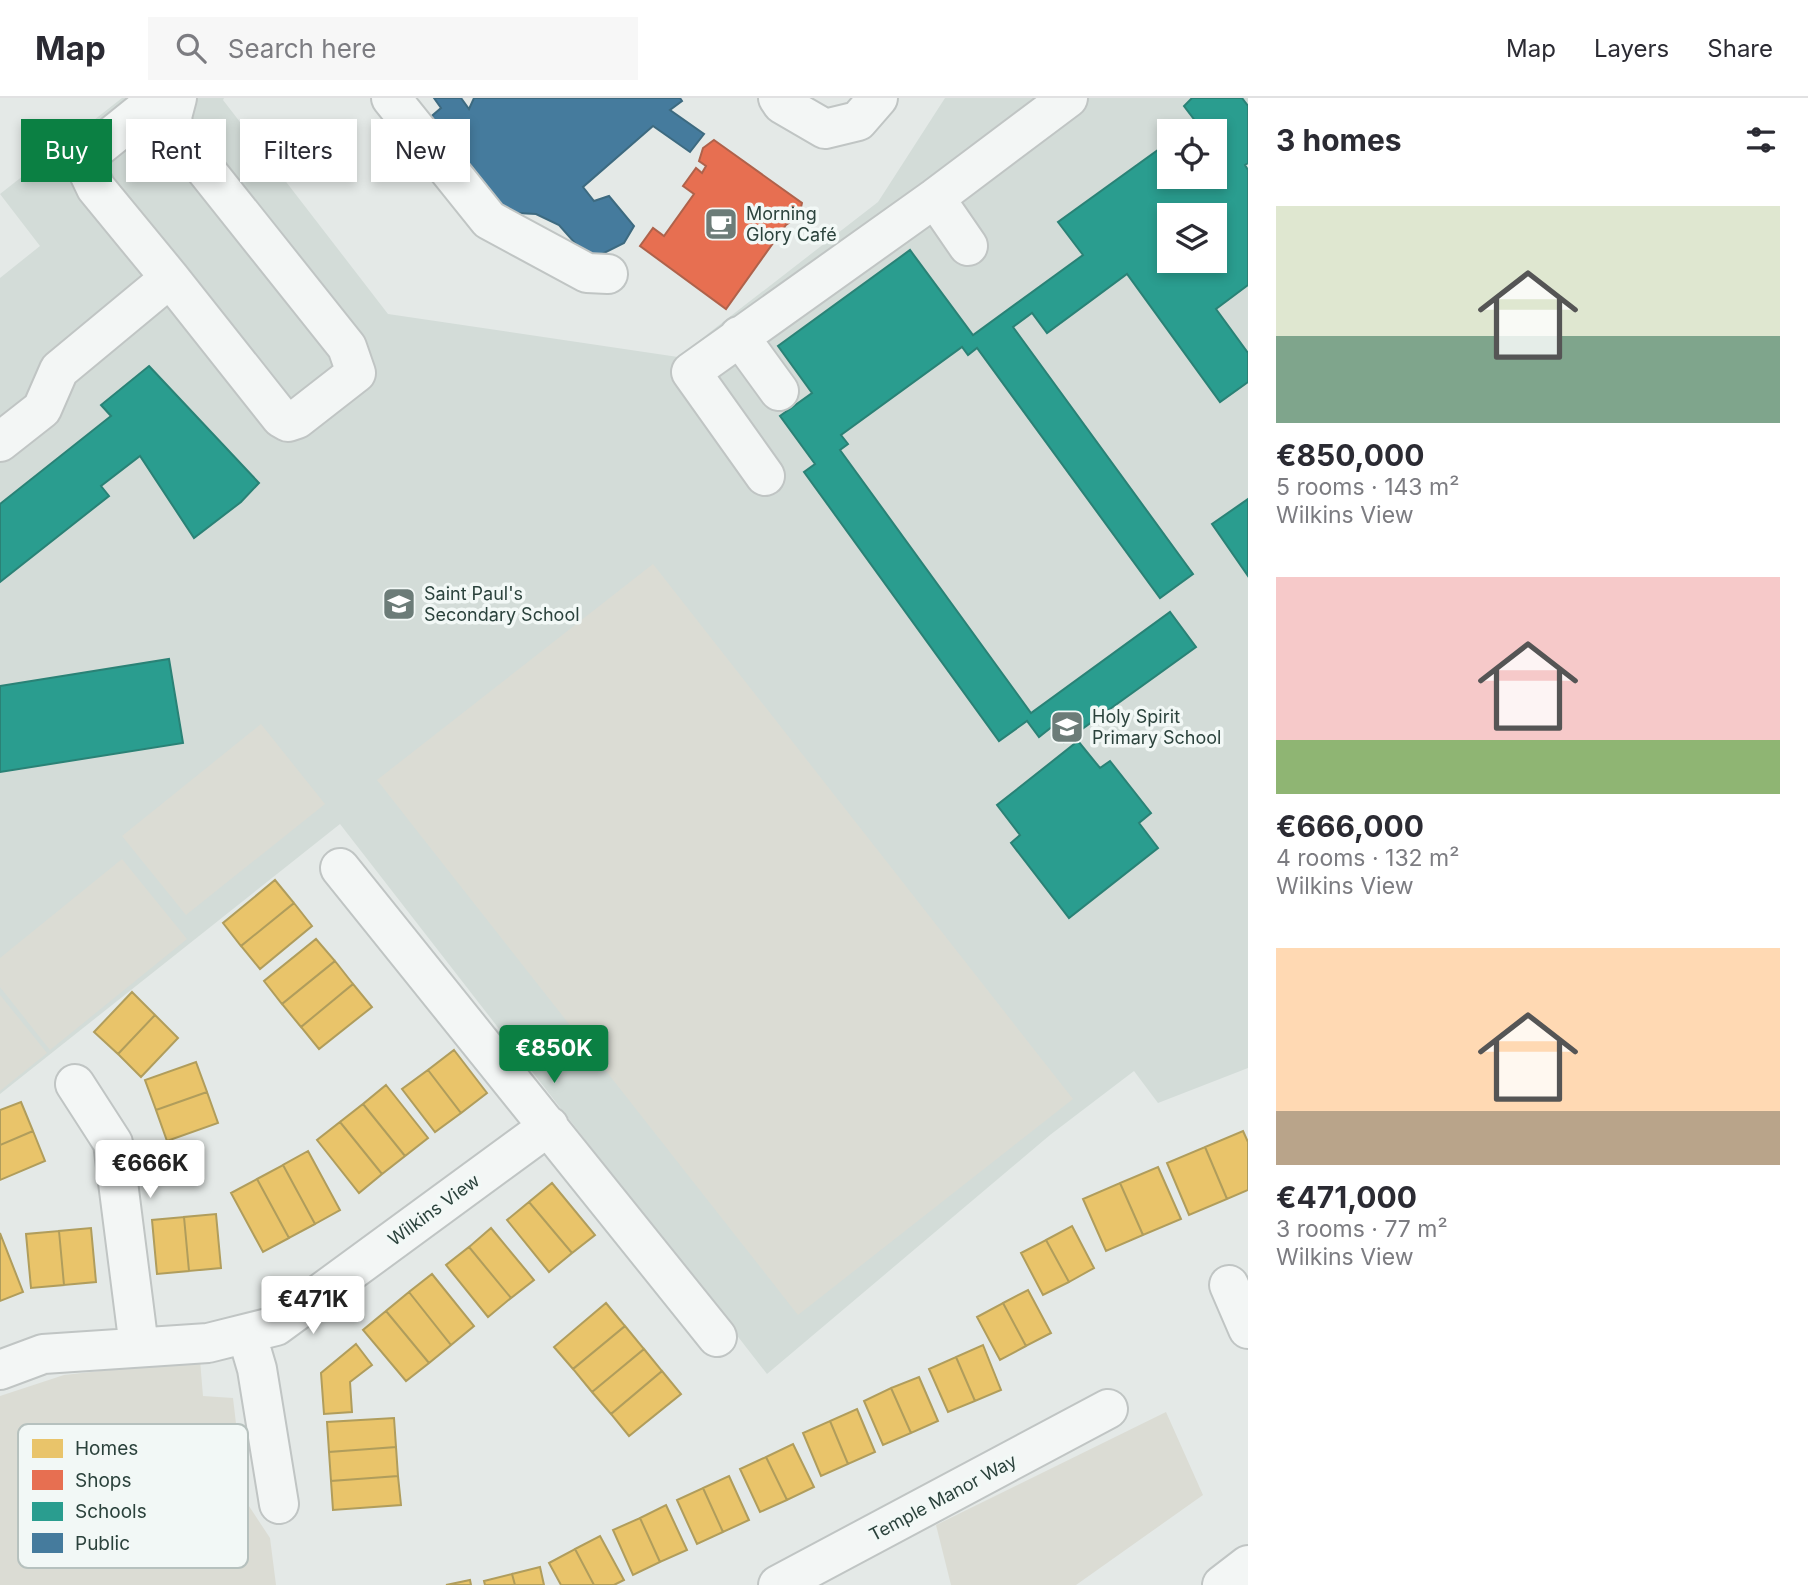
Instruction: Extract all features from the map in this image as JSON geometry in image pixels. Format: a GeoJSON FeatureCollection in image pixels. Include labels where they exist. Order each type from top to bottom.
{"type":"FeatureCollection","features":[{"type":"Feature","properties":{"kind":"street"},"geometry":{"type":"LineString","coordinates":[[159,98],[92,152],[86,167],[96,188],[281,418],[288,422],[297,419],[356,373],[347,346],[174,130],[172,117],[177,98]]}},
{"type":"Feature","properties":{"kind":"street"},"geometry":{"type":"LineString","coordinates":[[391,98],[489,220],[587,273],[608,274]]}},
{"type":"Feature","properties":{"kind":"street"},"geometry":{"type":"LineString","coordinates":[[778,98],[782,104],[825,129],[858,121],[878,98]]}},
{"type":"Feature","properties":{"kind":"street"},"geometry":{"type":"LineString","coordinates":[[765,476],[691,372],[935,198],[1068,98]]}},
{"type":"Feature","properties":{"kind":"street"},"geometry":{"type":"LineString","coordinates":[[935,198],[968,246]]}},
{"type":"Feature","properties":{"kind":"street"},"geometry":{"type":"LineString","coordinates":[[0,442],[42,409],[59,370],[170,278]]}},
{"type":"Feature","properties":{"kind":"street"},"geometry":{"type":"LineString","coordinates":[[739,337],[779,391]]}},
{"type":"Feature","properties":{"kind":"street"},"geometry":{"type":"LineString","coordinates":[[340,868],[716,1337]]}},
{"type":"Feature","properties":{"kind":"street"},"geometry":{"type":"LineString","coordinates":[[75,1084],[113,1143],[139,1347]]}},
{"type":"Feature","properties":{"kind":"street","name":"Wilkins View"},"geometry":{"type":"LineString","coordinates":[[0,1370],[43,1354],[208,1343],[276,1326],[549,1126]]}},
{"type":"Feature","properties":{"kind":"street"},"geometry":{"type":"LineString","coordinates":[[1228,1285],[1248,1329]]}},
{"type":"Feature","properties":{"kind":"street"},"geometry":{"type":"LineString","coordinates":[[247,1335],[257,1369],[279,1503]]}},
{"type":"Feature","properties":{"kind":"street","name":"Temple Manor Way"},"geometry":{"type":"LineString","coordinates":[[778,1585],[1108,1409]]}},
{"type":"Feature","properties":{"kind":"street"},"geometry":{"type":"LineString","coordinates":[[1222,1585],[1248,1565]]}},
{"type":"Feature","properties":{"kind":"shaded area","name":"Saint Paul's Secondary School"},"geometry":{"type":"Polygon","coordinates":[[[122,98],[224,98],[240,122],[240,182],[286,182],[388,314],[678,357],[878,202],[945,98],[1248,98],[1248,1068],[1158,1103],[1134,1071],[1050,1135],[767,1374],[340,824],[0,1094],[0,278],[40,246],[0,194],[21,177],[21,182],[112,182],[112,119],[95,119],[122,98]]]}},
{"type":"Feature","properties":{"kind":"shaded area"},"geometry":{"type":"Polygon","coordinates":[[[653,564],[1073,1099],[798,1315],[377,780],[653,564]]]}},
{"type":"Feature","properties":{"kind":"shaded area"},"geometry":{"type":"Polygon","coordinates":[[[261,724],[325,804],[186,915],[122,836],[261,724]]]}},
{"type":"Feature","properties":{"kind":"shaded area"},"geometry":{"type":"Polygon","coordinates":[[[122,859],[187,939],[50,1050],[0,987],[0,958],[122,859]]]}},
{"type":"Feature","properties":{"kind":"shaded area"},"geometry":{"type":"Polygon","coordinates":[[[0,995],[47,1053],[0,1091],[0,995]]]}},
{"type":"Feature","properties":{"kind":"shaded area"},"geometry":{"type":"Polygon","coordinates":[[[200,1360],[203,1396],[233,1398],[236,1424],[18,1424],[18,1568],[248,1568],[248,1505],[270,1538],[276,1585],[0,1585],[0,1396],[64,1375],[200,1360]]]}},
{"type":"Feature","properties":{"kind":"shaded area"},"geometry":{"type":"Polygon","coordinates":[[[1166,1412],[1203,1495],[1076,1585],[951,1585],[936,1525],[1166,1412]]]}},
{"type":"Feature","properties":{"kind":"building: Homes"},"geometry":{"type":"Polygon","coordinates":[[[275,880],[294,903],[241,946],[223,923],[275,880]]]}},
{"type":"Feature","properties":{"kind":"building: Homes"},"geometry":{"type":"Polygon","coordinates":[[[294,903],[312,926],[260,969],[241,946],[294,903]]]}},
{"type":"Feature","properties":{"kind":"building: Homes"},"geometry":{"type":"Polygon","coordinates":[[[316,939],[335,961],[282,1004],[264,981],[316,939]]]}},
{"type":"Feature","properties":{"kind":"building: Homes"},"geometry":{"type":"Polygon","coordinates":[[[335,961],[353,984],[301,1027],[282,1004],[335,961]]]}},
{"type":"Feature","properties":{"kind":"building: Homes"},"geometry":{"type":"Polygon","coordinates":[[[353,984],[372,1007],[319,1049],[301,1027],[353,984]]]}},
{"type":"Feature","properties":{"kind":"building: Homes"},"geometry":{"type":"Polygon","coordinates":[[[132,992],[155,1015],[118,1054],[94,1032],[132,992]]]}},
{"type":"Feature","properties":{"kind":"building: Homes"},"geometry":{"type":"Polygon","coordinates":[[[155,1015],[178,1038],[141,1077],[118,1054],[155,1015]]]}},
{"type":"Feature","properties":{"kind":"building: Homes"},"geometry":{"type":"Polygon","coordinates":[[[454,1050],[487,1093],[461,1113],[428,1070],[454,1050]]]}},
{"type":"Feature","properties":{"kind":"building: Homes"},"geometry":{"type":"Polygon","coordinates":[[[196,1062],[207,1092],[156,1110],[145,1080],[196,1062]]]}},
{"type":"Feature","properties":{"kind":"building: Homes"},"geometry":{"type":"Polygon","coordinates":[[[428,1070],[461,1113],[435,1132],[402,1089],[428,1070]]]}},
{"type":"Feature","properties":{"kind":"building: Homes"},"geometry":{"type":"Polygon","coordinates":[[[386,1085],[428,1138],[405,1156],[363,1104],[386,1085]]]}},
{"type":"Feature","properties":{"kind":"building: Homes"},"geometry":{"type":"Polygon","coordinates":[[[207,1092],[218,1123],[167,1141],[156,1110],[207,1092]]]}},
{"type":"Feature","properties":{"kind":"building: Homes"},"geometry":{"type":"Polygon","coordinates":[[[21,1102],[33,1131],[0,1145],[0,1110],[21,1102]]]}},
{"type":"Feature","properties":{"kind":"building: Homes"},"geometry":{"type":"Polygon","coordinates":[[[363,1104],[405,1156],[382,1174],[340,1122],[363,1104]]]}},
{"type":"Feature","properties":{"kind":"building: Homes"},"geometry":{"type":"Polygon","coordinates":[[[340,1122],[382,1174],[359,1193],[317,1140],[340,1122]]]}},
{"type":"Feature","properties":{"kind":"building: Homes"},"geometry":{"type":"Polygon","coordinates":[[[33,1131],[45,1161],[0,1180],[0,1145],[33,1131]]]}},
{"type":"Feature","properties":{"kind":"building: Homes"},"geometry":{"type":"Polygon","coordinates":[[[1243,1131],[1248,1142],[1248,1190],[1227,1199],[1205,1147],[1243,1131]]]}},
{"type":"Feature","properties":{"kind":"building: Homes"},"geometry":{"type":"Polygon","coordinates":[[[1205,1147],[1227,1199],[1189,1215],[1167,1163],[1205,1147]]]}},
{"type":"Feature","properties":{"kind":"building: Homes"},"geometry":{"type":"Polygon","coordinates":[[[308,1151],[340,1210],[315,1224],[283,1165],[308,1151]]]}},
{"type":"Feature","properties":{"kind":"building: Homes"},"geometry":{"type":"Polygon","coordinates":[[[283,1165],[315,1224],[289,1238],[257,1179],[283,1165]]]}},
{"type":"Feature","properties":{"kind":"building: Homes"},"geometry":{"type":"Polygon","coordinates":[[[1158,1167],[1181,1219],[1143,1235],[1120,1183],[1158,1167]]]}},
{"type":"Feature","properties":{"kind":"building: Homes"},"geometry":{"type":"Polygon","coordinates":[[[257,1179],[289,1238],[263,1252],[231,1193],[257,1179]]]}},
{"type":"Feature","properties":{"kind":"building: Homes"},"geometry":{"type":"Polygon","coordinates":[[[552,1183],[595,1235],[572,1253],[529,1202],[552,1183]]]}},
{"type":"Feature","properties":{"kind":"building: Homes"},"geometry":{"type":"Polygon","coordinates":[[[1120,1183],[1143,1235],[1106,1251],[1083,1199],[1120,1183]]]}},
{"type":"Feature","properties":{"kind":"building: Homes"},"geometry":{"type":"Polygon","coordinates":[[[529,1202],[572,1253],[549,1272],[507,1220],[529,1202]]]}},
{"type":"Feature","properties":{"kind":"building: Homes"},"geometry":{"type":"Polygon","coordinates":[[[216,1214],[221,1268],[189,1271],[184,1217],[216,1214]]]}},
{"type":"Feature","properties":{"kind":"building: Homes"},"geometry":{"type":"Polygon","coordinates":[[[184,1217],[189,1271],[157,1274],[152,1220],[184,1217]]]}},
{"type":"Feature","properties":{"kind":"building: Homes"},"geometry":{"type":"Polygon","coordinates":[[[1072,1226],[1094,1268],[1069,1282],[1046,1240],[1072,1226]]]}},
{"type":"Feature","properties":{"kind":"building: Homes"},"geometry":{"type":"Polygon","coordinates":[[[91,1228],[96,1282],[64,1285],[59,1231],[91,1228]]]}},
{"type":"Feature","properties":{"kind":"building: Homes"},"geometry":{"type":"Polygon","coordinates":[[[491,1228],[534,1280],[511,1298],[469,1247],[491,1228]]]}},
{"type":"Feature","properties":{"kind":"building: Homes"},"geometry":{"type":"Polygon","coordinates":[[[59,1231],[64,1285],[31,1288],[26,1234],[59,1231]]]}},
{"type":"Feature","properties":{"kind":"building: Homes"},"geometry":{"type":"Polygon","coordinates":[[[0,1233],[23,1292],[0,1301],[0,1233]]]}},
{"type":"Feature","properties":{"kind":"building: Homes"},"geometry":{"type":"Polygon","coordinates":[[[1046,1240],[1069,1282],[1043,1295],[1021,1253],[1046,1240]]]}},
{"type":"Feature","properties":{"kind":"building: Homes"},"geometry":{"type":"Polygon","coordinates":[[[469,1247],[511,1298],[488,1317],[446,1265],[469,1247]]]}},
{"type":"Feature","properties":{"kind":"building: Homes"},"geometry":{"type":"Polygon","coordinates":[[[432,1274],[474,1326],[451,1345],[409,1292],[432,1274]]]}},
{"type":"Feature","properties":{"kind":"building: Homes"},"geometry":{"type":"Polygon","coordinates":[[[1028,1290],[1051,1333],[1026,1346],[1003,1303],[1028,1290]]]}},
{"type":"Feature","properties":{"kind":"building: Homes"},"geometry":{"type":"Polygon","coordinates":[[[409,1292],[451,1345],[429,1363],[386,1311],[409,1292]]]}},
{"type":"Feature","properties":{"kind":"building: Homes"},"geometry":{"type":"Polygon","coordinates":[[[606,1303],[625,1326],[573,1369],[554,1347],[606,1303]]]}},
{"type":"Feature","properties":{"kind":"building: Homes"},"geometry":{"type":"Polygon","coordinates":[[[1003,1303],[1026,1346],[1000,1360],[977,1317],[1003,1303]]]}},
{"type":"Feature","properties":{"kind":"building: Homes"},"geometry":{"type":"Polygon","coordinates":[[[386,1311],[429,1363],[406,1381],[363,1330],[386,1311]]]}},
{"type":"Feature","properties":{"kind":"building: Homes"},"geometry":{"type":"Polygon","coordinates":[[[625,1326],[644,1349],[592,1392],[573,1369],[625,1326]]]}},
{"type":"Feature","properties":{"kind":"building: Homes"},"geometry":{"type":"Polygon","coordinates":[[[356,1344],[372,1365],[350,1382],[352,1412],[324,1414],[321,1373],[356,1344]]]}},
{"type":"Feature","properties":{"kind":"building: Homes"},"geometry":{"type":"Polygon","coordinates":[[[983,1345],[1001,1390],[975,1401],[956,1357],[983,1345]]]}},
{"type":"Feature","properties":{"kind":"building: Homes"},"geometry":{"type":"Polygon","coordinates":[[[644,1349],[662,1371],[611,1414],[592,1392],[644,1349]]]}},
{"type":"Feature","properties":{"kind":"building: Homes"},"geometry":{"type":"Polygon","coordinates":[[[956,1357],[975,1401],[948,1412],[929,1369],[956,1357]]]}},
{"type":"Feature","properties":{"kind":"building: Homes"},"geometry":{"type":"Polygon","coordinates":[[[662,1371],[681,1394],[629,1436],[611,1414],[662,1371]]]}},
{"type":"Feature","properties":{"kind":"building: Homes"},"geometry":{"type":"Polygon","coordinates":[[[919,1377],[938,1421],[911,1433],[891,1388],[919,1377]]]}},
{"type":"Feature","properties":{"kind":"building: Homes"},"geometry":{"type":"Polygon","coordinates":[[[891,1388],[911,1433],[883,1445],[864,1401],[891,1388]]]}},
{"type":"Feature","properties":{"kind":"building: Homes"},"geometry":{"type":"Polygon","coordinates":[[[857,1409],[875,1452],[848,1464],[830,1421],[857,1409]]]}},
{"type":"Feature","properties":{"kind":"building: Homes"},"geometry":{"type":"Polygon","coordinates":[[[394,1418],[396,1447],[329,1452],[327,1422],[394,1418]]]}},
{"type":"Feature","properties":{"kind":"building: Homes"},"geometry":{"type":"Polygon","coordinates":[[[830,1421],[848,1464],[821,1476],[803,1433],[830,1421]]]}},
{"type":"Feature","properties":{"kind":"building: Homes"},"geometry":{"type":"Polygon","coordinates":[[[793,1444],[814,1487],[787,1500],[766,1457],[793,1444]]]}},
{"type":"Feature","properties":{"kind":"building: Homes"},"geometry":{"type":"Polygon","coordinates":[[[396,1447],[398,1476],[331,1481],[329,1452],[396,1447]]]}},
{"type":"Feature","properties":{"kind":"building: Homes"},"geometry":{"type":"Polygon","coordinates":[[[766,1457],[787,1500],[760,1512],[740,1469],[766,1457]]]}},
{"type":"Feature","properties":{"kind":"building: Homes"},"geometry":{"type":"Polygon","coordinates":[[[398,1476],[401,1505],[333,1510],[331,1481],[398,1476]]]}},
{"type":"Feature","properties":{"kind":"building: Homes"},"geometry":{"type":"Polygon","coordinates":[[[729,1476],[749,1520],[723,1532],[703,1488],[729,1476]]]}},
{"type":"Feature","properties":{"kind":"building: Homes"},"geometry":{"type":"Polygon","coordinates":[[[703,1488],[723,1532],[697,1544],[677,1500],[703,1488]]]}},
{"type":"Feature","properties":{"kind":"building: Homes"},"geometry":{"type":"Polygon","coordinates":[[[666,1505],[687,1550],[660,1562],[640,1518],[666,1505]]]}},
{"type":"Feature","properties":{"kind":"building: Homes"},"geometry":{"type":"Polygon","coordinates":[[[640,1518],[660,1562],[633,1575],[613,1530],[640,1518]]]}},
{"type":"Feature","properties":{"kind":"building: Homes"},"geometry":{"type":"Polygon","coordinates":[[[600,1536],[624,1580],[614,1585],[594,1585],[575,1549],[600,1536]]]}},
{"type":"Feature","properties":{"kind":"building: Homes"},"geometry":{"type":"Polygon","coordinates":[[[575,1549],[594,1585],[561,1585],[549,1563],[575,1549]]]}},
{"type":"Feature","properties":{"kind":"building: Homes"},"geometry":{"type":"Polygon","coordinates":[[[540,1567],[544,1585],[515,1585],[512,1574],[540,1567]]]}},
{"type":"Feature","properties":{"kind":"building: Homes"},"geometry":{"type":"Polygon","coordinates":[[[512,1574],[515,1585],[485,1585],[484,1581],[512,1574]]]}},
{"type":"Feature","properties":{"kind":"building: Homes"},"geometry":{"type":"Polygon","coordinates":[[[470,1580],[471,1585],[446,1585],[470,1580]]]}},
{"type":"Feature","properties":{"kind":"building: Shops"},"geometry":{"type":"Polygon","coordinates":[[[714,140],[802,203],[799,216],[786,225],[726,309],[640,246],[653,228],[664,236],[694,194],[683,186],[696,168],[702,173],[706,166],[699,161],[703,148],[714,140]]]}},
{"type":"Feature","properties":{"kind":"building: Schools"},"geometry":{"type":"Polygon","coordinates":[[[1192,98],[1242,98],[1248,106],[1248,163],[1245,165],[1248,170],[1248,285],[1216,309],[1248,353],[1248,382],[1220,402],[1127,274],[1047,333],[1032,313],[1013,327],[1193,574],[1160,598],[977,348],[968,355],[962,347],[841,435],[848,444],[840,450],[1031,713],[1170,612],[1196,647],[1064,742],[1053,726],[1039,737],[1027,721],[999,741],[804,472],[815,464],[780,416],[812,393],[778,346],[910,250],[973,335],[1083,255],[1058,222],[1157,151],[1157,189],[1227,189],[1227,119],[1194,119],[1184,106],[1192,98]]]}},
{"type":"Feature","properties":{"kind":"building: Schools"},"geometry":{"type":"Polygon","coordinates":[[[149,366],[259,483],[241,502],[194,538],[140,456],[101,486],[109,496],[0,582],[0,504],[111,416],[101,405],[149,366]]]}},
{"type":"Feature","properties":{"kind":"building: Schools"},"geometry":{"type":"Polygon","coordinates":[[[1248,499],[1248,576],[1212,524],[1248,499]]]}},
{"type":"Feature","properties":{"kind":"building: Schools"},"geometry":{"type":"Polygon","coordinates":[[[169,659],[183,743],[0,772],[0,686],[169,659]]]}},
{"type":"Feature","properties":{"kind":"building: Schools"},"geometry":{"type":"Polygon","coordinates":[[[1078,741],[1100,768],[1110,761],[1151,813],[1139,823],[1158,848],[1069,918],[1011,843],[1020,835],[997,805],[1078,741]]]}},
{"type":"Feature","properties":{"kind":"building: Public"},"geometry":{"type":"Polygon","coordinates":[[[434,98],[461,98],[469,109],[474,98],[680,98],[682,101],[670,110],[704,134],[690,152],[653,126],[583,187],[594,201],[609,196],[634,226],[624,243],[590,260],[559,225],[536,214],[498,212],[470,177],[470,119],[428,119],[441,108],[434,98]]]}},
{"type":"Feature","properties":{"kind":"place","name":"Morning Glory Café"},"geometry":{"type":"Point","coordinates":[721,224]}},
{"type":"Feature","properties":{"kind":"place","name":"Saint Paul's Secondary School"},"geometry":{"type":"Point","coordinates":[399,604]}},
{"type":"Feature","properties":{"kind":"place","name":"Holy Spirit Primary School"},"geometry":{"type":"Point","coordinates":[1067,727]}}]}
